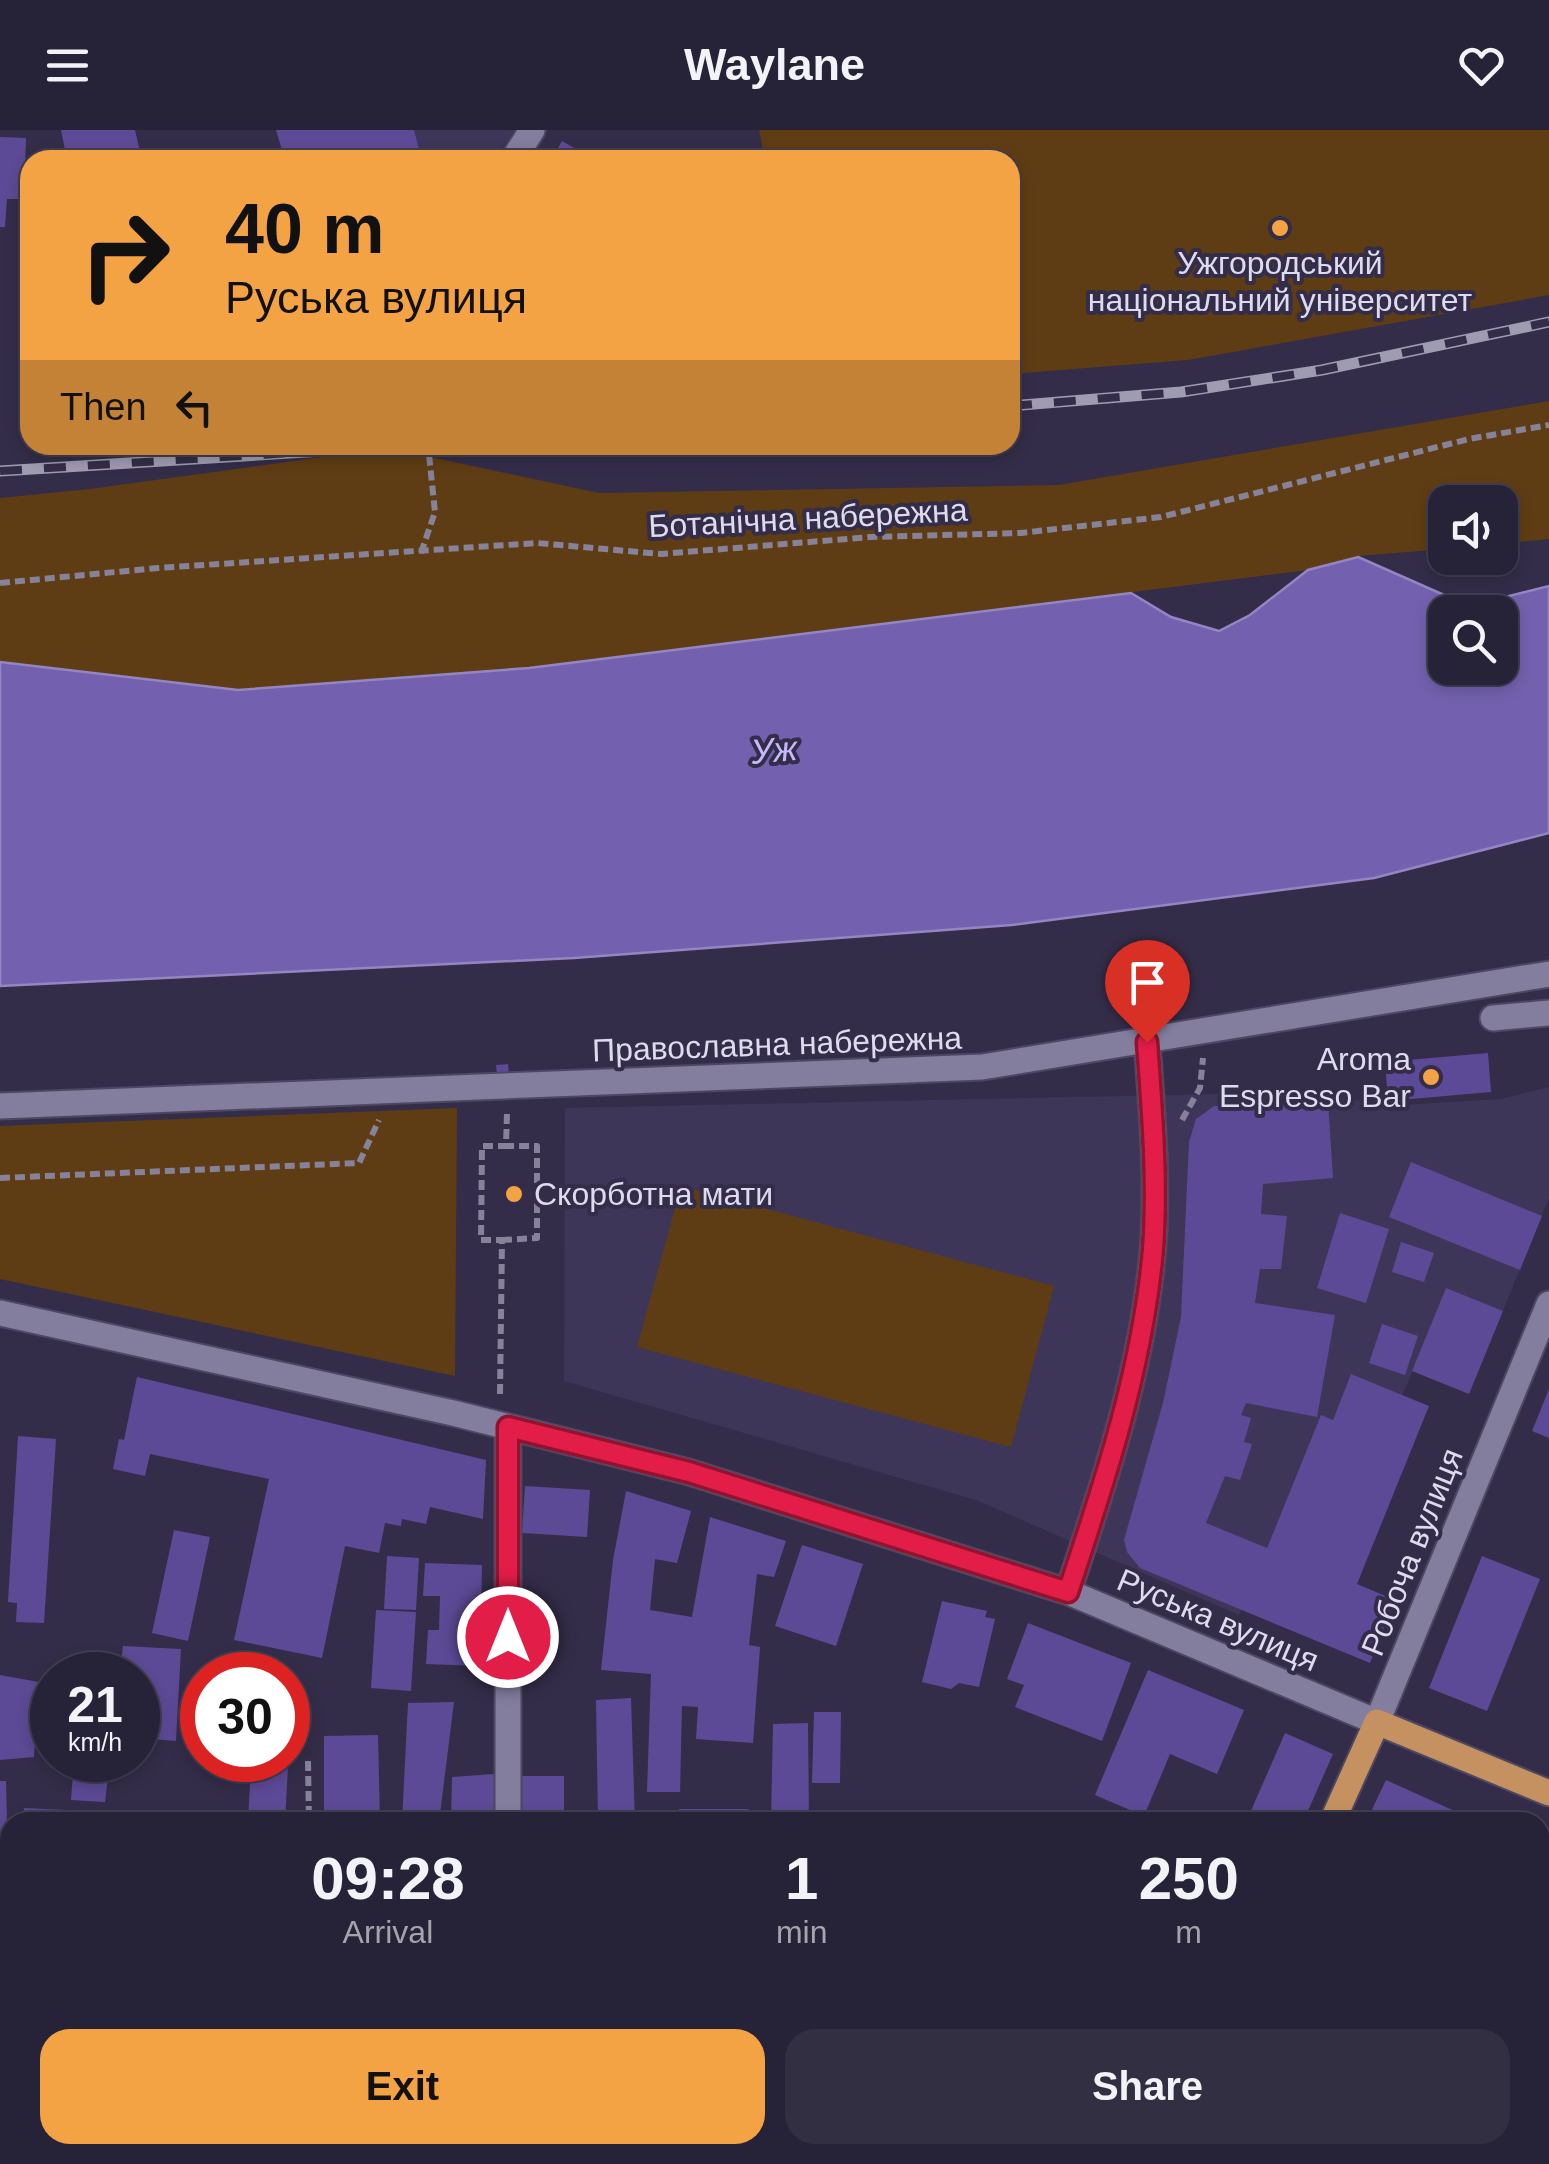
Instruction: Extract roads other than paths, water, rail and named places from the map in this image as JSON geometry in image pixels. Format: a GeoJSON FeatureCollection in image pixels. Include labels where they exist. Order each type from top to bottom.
{"type":"FeatureCollection","features":[{"type":"Feature","properties":{"kind":"main road","name":"Руська вулиця"},"geometry":{"type":"LineString","coordinates":[[1377,1722],[1549,1793]]}},
{"type":"Feature","properties":{"kind":"main road","name":"Робоча вулиця"},"geometry":{"type":"LineString","coordinates":[[1336,1812],[1377,1722]]}},
{"type":"Feature","properties":{"kind":"street","name":"Православна набережна"},"geometry":{"type":"LineString","coordinates":[[0,1106],[982,1068],[1549,974]]}},
{"type":"Feature","properties":{"kind":"street"},"geometry":{"type":"LineString","coordinates":[[1492,1018],[1549,1014]]}},
{"type":"Feature","properties":{"kind":"street"},"geometry":{"type":"LineString","coordinates":[[1068,1592],[1134,1370],[1152,1251],[1155,1168],[1147,1042]]}},
{"type":"Feature","properties":{"kind":"street","name":"Робоча вулиця"},"geometry":{"type":"LineString","coordinates":[[1377,1722],[1549,1304]]}},
{"type":"Feature","properties":{"kind":"street"},"geometry":{"type":"LineString","coordinates":[[0,1314],[504,1426],[508,1812]]}},
{"type":"Feature","properties":{"kind":"street","name":"Руська вулиця"},"geometry":{"type":"LineString","coordinates":[[504,1426],[689,1472],[1068,1592],[1377,1722]]}},
{"type":"Feature","properties":{"kind":"water","name":"Уж"},"geometry":{"type":"Polygon","coordinates":[[[1358,557],[1444,595],[1428,595],[1428,685],[1518,685],[1518,595],[1513,595],[1549,586],[1549,833],[1374,878],[1012,925],[574,958],[0,986],[0,662],[238,690],[529,668],[1131,593],[1171,617],[1219,631],[1250,615],[1308,570],[1358,557]]]}},
{"type":"Feature","properties":{"kind":"railway"},"geometry":{"type":"LineString","coordinates":[[1020,405],[1181,392],[1322,370],[1549,322]]}},
{"type":"Feature","properties":{"kind":"railway"},"geometry":{"type":"LineString","coordinates":[[0,471],[258,455]]}},
{"type":"Feature","properties":{"kind":"place","name":"Ужгородський національний університет"},"geometry":{"type":"Point","coordinates":[1280,228]}},
{"type":"Feature","properties":{"kind":"place","name":"Aroma Espresso Bar"},"geometry":{"type":"Point","coordinates":[1431,1077]}},
{"type":"Feature","properties":{"kind":"place","name":"Скорботна мати"},"geometry":{"type":"Point","coordinates":[514,1194]}}]}
